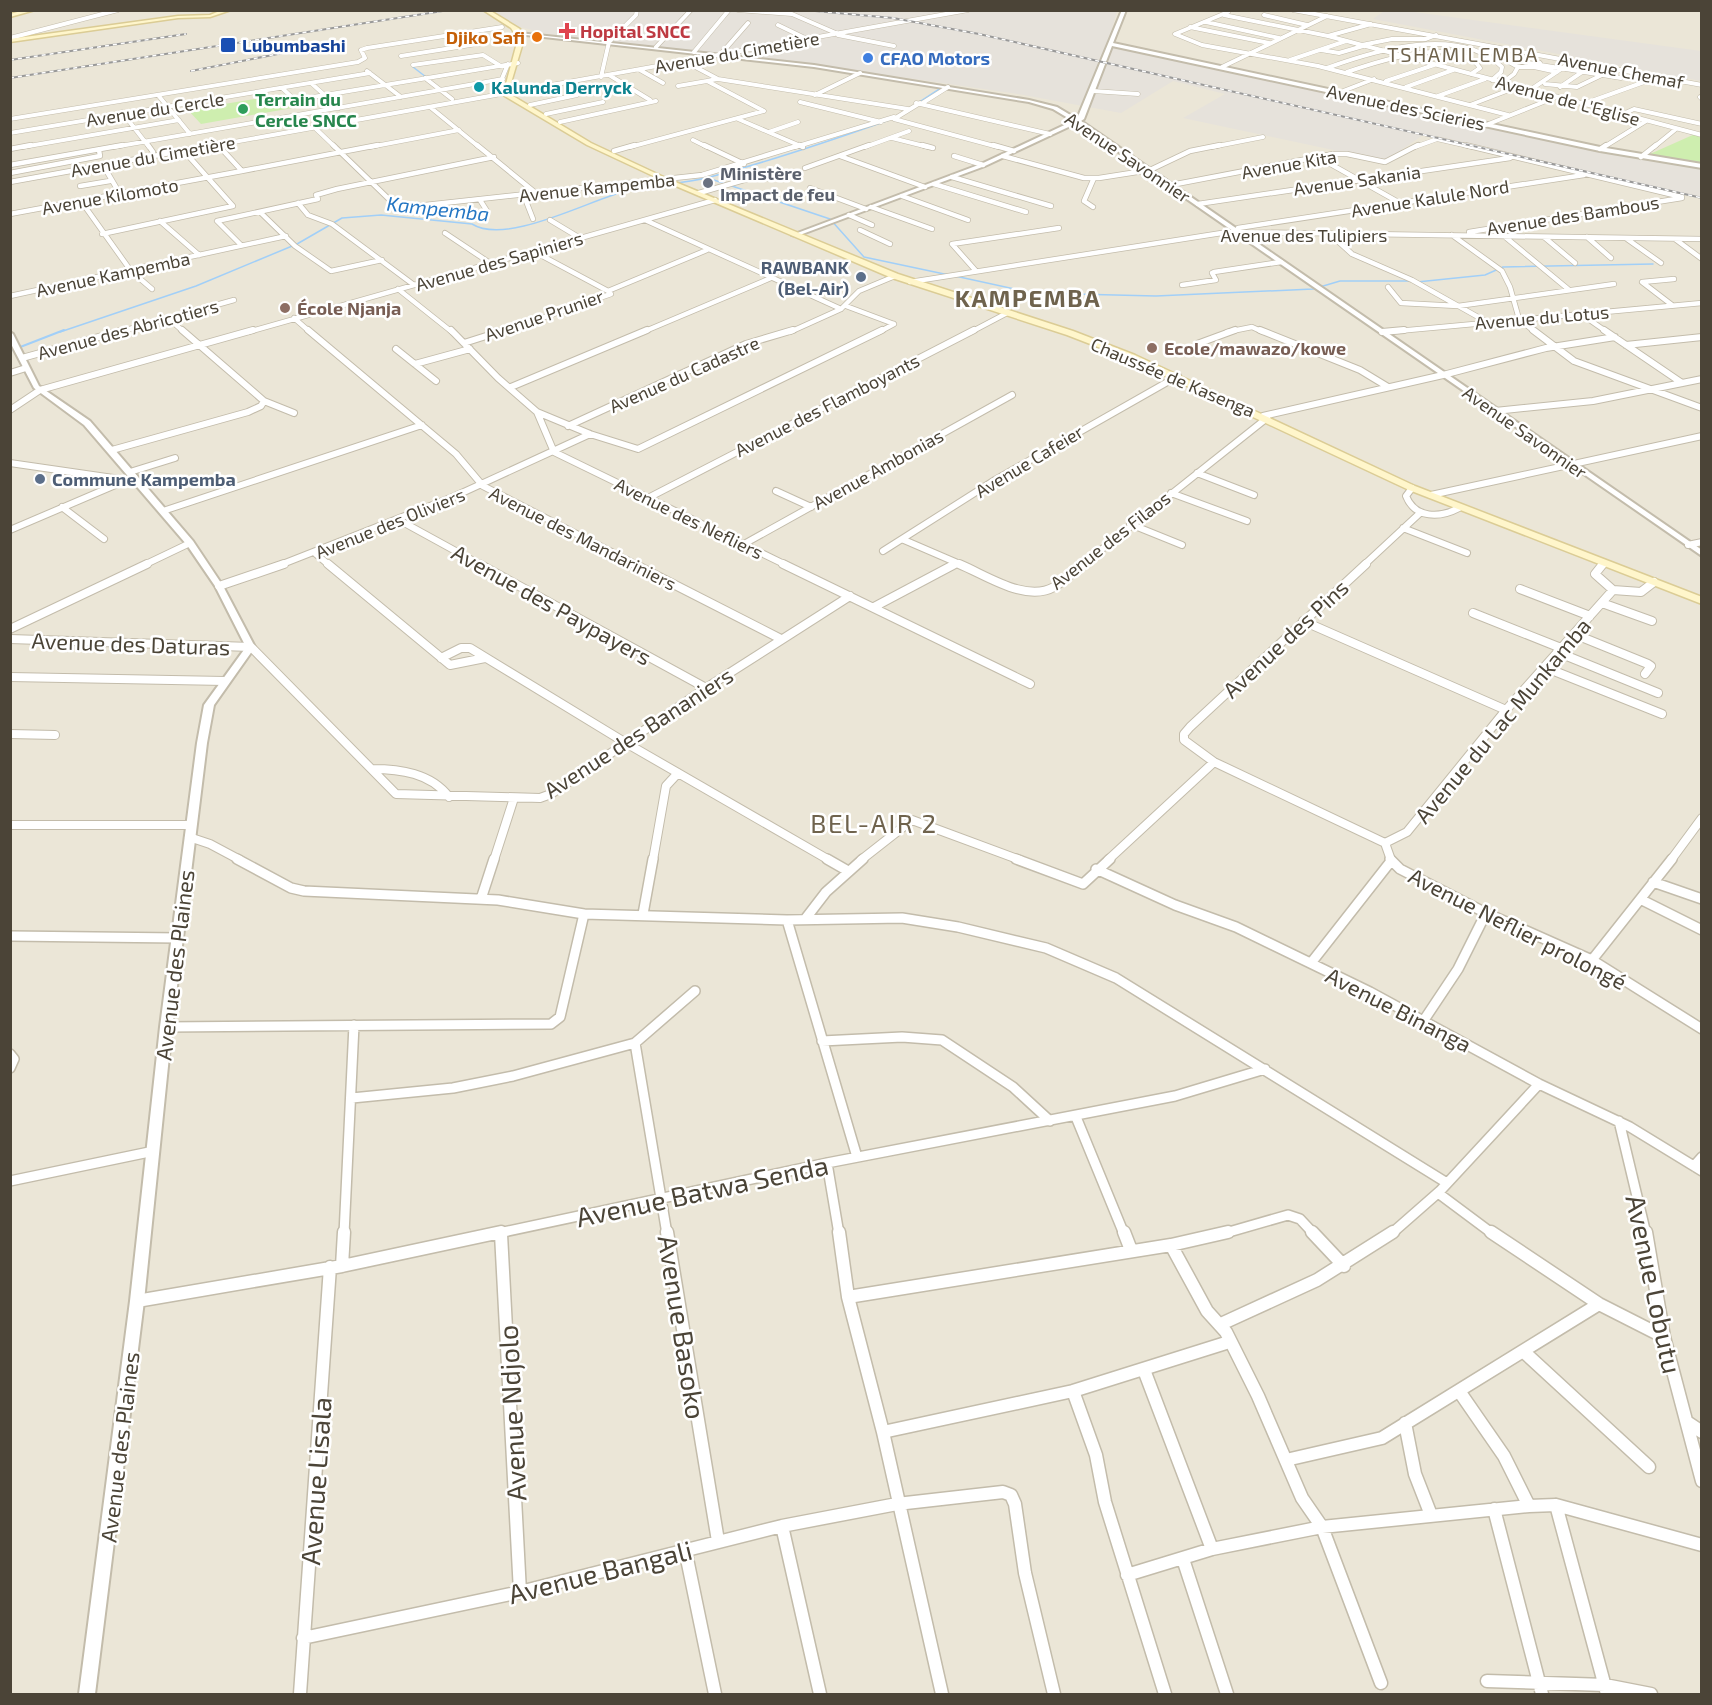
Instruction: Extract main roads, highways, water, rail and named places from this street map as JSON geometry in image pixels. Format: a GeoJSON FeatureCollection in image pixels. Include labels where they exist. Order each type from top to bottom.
{"type":"FeatureCollection","features":[{"type":"Feature","properties":{"kind":"main road"},"geometry":{"type":"LineString","coordinates":[[10,16],[33,10]]}},
{"type":"Feature","properties":{"kind":"main road"},"geometry":{"type":"LineString","coordinates":[[10,40],[178,17],[198,12],[210,16],[229,10]]}},
{"type":"Feature","properties":{"kind":"main road"},"geometry":{"type":"LineString","coordinates":[[485,10],[522,33],[513,63],[508,94]]}},
{"type":"Feature","properties":{"kind":"main road","name":"Chaussée de Kasenga"},"geometry":{"type":"LineString","coordinates":[[508,94],[560,122],[592,143],[614,151],[673,181]]}},
{"type":"Feature","properties":{"kind":"main road","name":"Chaussée de Kasenga"},"geometry":{"type":"LineString","coordinates":[[508,94],[592,143],[795,235],[910,282],[1070,333],[1178,376],[1412,488],[1701,601]]}},
{"type":"Feature","properties":{"kind":"waterway"},"geometry":{"type":"LineString","coordinates":[[413,67],[426,77]]}},
{"type":"Feature","properties":{"kind":"waterway","name":"Kampemba"},"geometry":{"type":"LineString","coordinates":[[918,103],[941,88]]}},
{"type":"Feature","properties":{"kind":"waterway","name":"Kampemba"},"geometry":{"type":"LineString","coordinates":[[60,332],[196,286],[297,244],[342,218],[381,215],[472,224],[487,229],[506,229],[549,219],[629,190],[680,183],[733,171],[889,120]]}},
{"type":"Feature","properties":{"kind":"waterway"},"geometry":{"type":"LineString","coordinates":[[708,178],[830,219],[864,257],[949,275]]}},
{"type":"Feature","properties":{"kind":"waterway"},"geometry":{"type":"LineString","coordinates":[[1417,282],[1485,275],[1503,267],[1653,264]]}},
{"type":"Feature","properties":{"kind":"waterway"},"geometry":{"type":"LineString","coordinates":[[955,276],[1033,293],[1156,296],[1313,289],[1340,281],[1410,281]]}},
{"type":"Feature","properties":{"kind":"waterway","name":"Kampemba"},"geometry":{"type":"LineString","coordinates":[[10,351],[64,330]]}},
{"type":"Feature","properties":{"kind":"railway"},"geometry":{"type":"LineString","coordinates":[[10,78],[449,10]]}},
{"type":"Feature","properties":{"kind":"railway"},"geometry":{"type":"LineString","coordinates":[[804,10],[893,18],[979,34],[1702,198]]}},
{"type":"Feature","properties":{"kind":"railway"},"geometry":{"type":"LineString","coordinates":[[10,60],[186,34]]}},
{"type":"Feature","properties":{"kind":"railway"},"geometry":{"type":"LineString","coordinates":[[191,71],[308,48]]}},
{"type":"Feature","properties":{"kind":"place","name":"Hopital SNCC"},"geometry":{"type":"Point","coordinates":[567,31]}},
{"type":"Feature","properties":{"kind":"place","name":"Djiko Safi"},"geometry":{"type":"Point","coordinates":[537,37]}},
{"type":"Feature","properties":{"kind":"place","name":"Lubumbashi"},"geometry":{"type":"Point","coordinates":[228,45]}},
{"type":"Feature","properties":{"kind":"place","name":"CFAO Motors"},"geometry":{"type":"Point","coordinates":[868,58]}},
{"type":"Feature","properties":{"kind":"place","name":"Kalunda Derryck"},"geometry":{"type":"Point","coordinates":[479,87]}},
{"type":"Feature","properties":{"kind":"place","name":"Terrain du Cercle SNCC"},"geometry":{"type":"Point","coordinates":[243,109]}},
{"type":"Feature","properties":{"kind":"place","name":"Ministère Impact de feu"},"geometry":{"type":"Point","coordinates":[708,183]}},
{"type":"Feature","properties":{"kind":"place","name":"RAWBANK (Bel-Air)"},"geometry":{"type":"Point","coordinates":[861,277]}},
{"type":"Feature","properties":{"kind":"place","name":"École Njanja"},"geometry":{"type":"Point","coordinates":[285,308]}},
{"type":"Feature","properties":{"kind":"place","name":"Ecole/mawazo/kowe"},"geometry":{"type":"Point","coordinates":[1152,348]}},
{"type":"Feature","properties":{"kind":"place","name":"Commune Kampemba"},"geometry":{"type":"Point","coordinates":[40,479]}},
{"type":"Feature","properties":{"kind":"district","name":"TSHAMILEMBA"},"geometry":{"type":"Point","coordinates":[1463,54]}},
{"type":"Feature","properties":{"kind":"district","name":"KAMPEMBA"},"geometry":{"type":"Point","coordinates":[1028,297]}},
{"type":"Feature","properties":{"kind":"district","name":"BEL-AIR 2"},"geometry":{"type":"Point","coordinates":[874,822]}}]}
